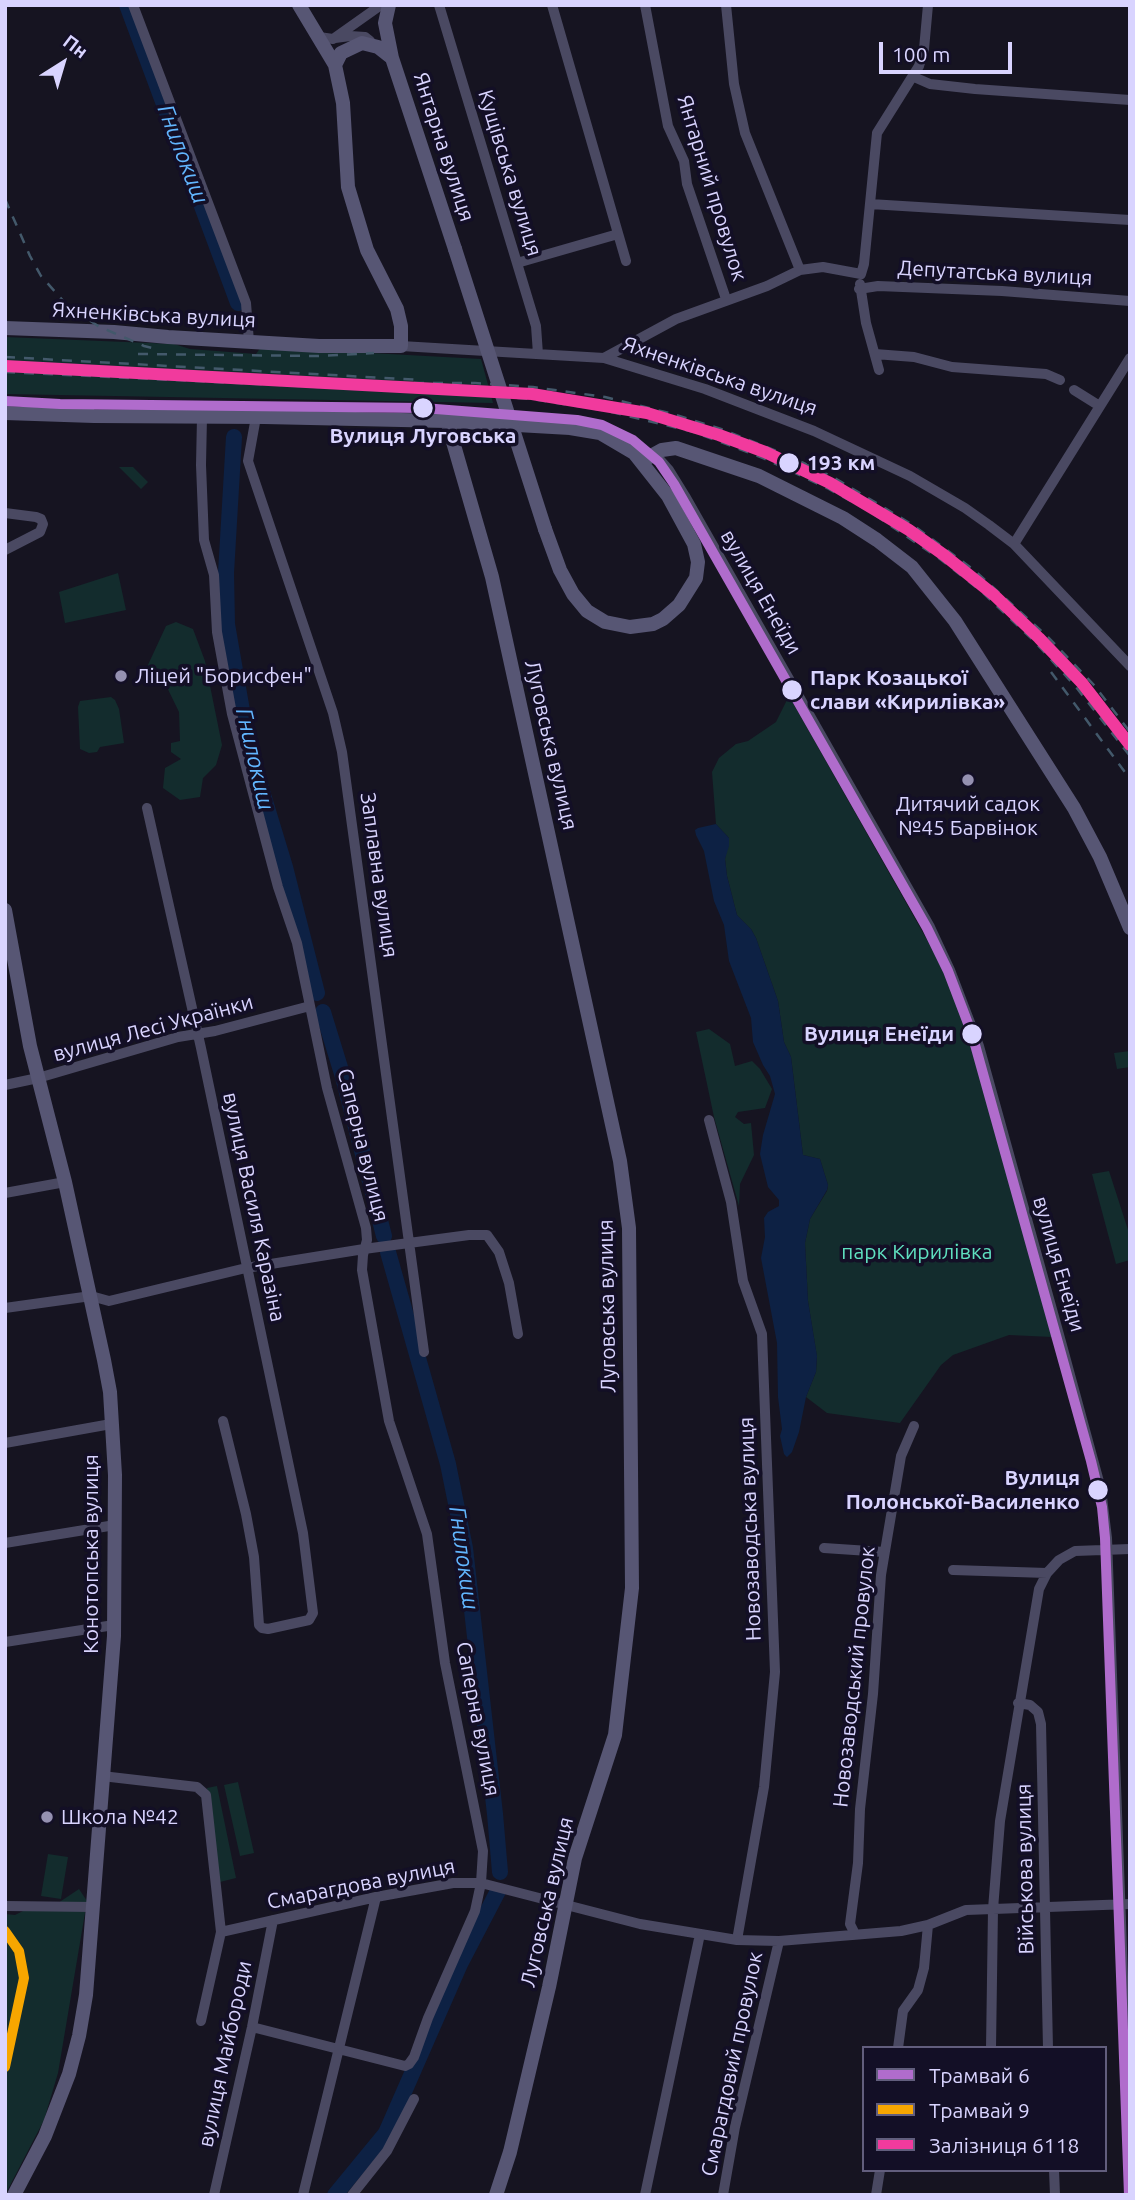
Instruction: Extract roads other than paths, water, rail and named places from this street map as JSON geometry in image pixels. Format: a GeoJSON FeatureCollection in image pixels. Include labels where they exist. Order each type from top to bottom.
{"type":"FeatureCollection","features":[{"type":"Feature","properties":{"kind":"street"},"geometry":{"type":"LineString","coordinates":[[133,5],[246,303],[249,341]]}},
{"type":"Feature","properties":{"kind":"street"},"geometry":{"type":"LineString","coordinates":[[299,5],[326,38],[335,65],[343,103],[348,187],[367,250],[397,309],[401,326],[401,346]]}},
{"type":"Feature","properties":{"kind":"street"},"geometry":{"type":"LineString","coordinates":[[326,38],[381,5]]}},
{"type":"Feature","properties":{"kind":"street","name":"Янтарна вулиця"},"geometry":{"type":"LineString","coordinates":[[5,412],[94,416],[447,421],[584,430],[614,439],[648,457],[658,480],[679,513],[694,544],[698,562],[696,578],[679,605],[663,619],[642,626],[630,627],[605,622],[587,611],[566,582],[545,529],[455,249],[393,58],[385,23],[389,5]]}},
{"type":"Feature","properties":{"kind":"street","name":"Кущівська вулиця"},"geometry":{"type":"LineString","coordinates":[[439,5],[536,326],[538,354]]}},
{"type":"Feature","properties":{"kind":"street"},"geometry":{"type":"LineString","coordinates":[[552,5],[626,261]]}},
{"type":"Feature","properties":{"kind":"street","name":"Янтарний провулок"},"geometry":{"type":"LineString","coordinates":[[645,5],[668,125],[684,161],[690,193],[726,299]]}},
{"type":"Feature","properties":{"kind":"street"},"geometry":{"type":"LineString","coordinates":[[726,5],[734,84],[746,133],[800,271]]}},
{"type":"Feature","properties":{"kind":"street"},"geometry":{"type":"LineString","coordinates":[[878,370],[859,289],[877,133],[914,77],[923,49],[928,5]]}},
{"type":"Feature","properties":{"kind":"street"},"geometry":{"type":"LineString","coordinates":[[326,38],[365,37],[378,47]]}},
{"type":"Feature","properties":{"kind":"street"},"geometry":{"type":"LineString","coordinates":[[335,65],[341,53],[362,43],[378,47]]}},
{"type":"Feature","properties":{"kind":"street","name":"Янтарна вулиця"},"geometry":{"type":"LineString","coordinates":[[378,47],[393,58]]}},
{"type":"Feature","properties":{"kind":"street"},"geometry":{"type":"LineString","coordinates":[[914,77],[930,84],[975,89],[1130,100]]}},
{"type":"Feature","properties":{"kind":"street"},"geometry":{"type":"LineString","coordinates":[[870,204],[1130,220]]}},
{"type":"Feature","properties":{"kind":"street"},"geometry":{"type":"LineString","coordinates":[[517,263],[618,234]]}},
{"type":"Feature","properties":{"kind":"street"},"geometry":{"type":"LineString","coordinates":[[604,359],[676,319],[800,271],[823,267],[861,274]]}},
{"type":"Feature","properties":{"kind":"street","name":"Депутатська вулиця"},"geometry":{"type":"LineString","coordinates":[[859,289],[878,286],[1002,291],[1130,301]]}},
{"type":"Feature","properties":{"kind":"street","name":"Яхненківська вулиця"},"geometry":{"type":"LineString","coordinates":[[5,328],[114,332],[319,346],[401,346],[604,359],[705,389],[814,431],[910,476],[965,508],[1014,544],[1130,666]]}},
{"type":"Feature","properties":{"kind":"street"},"geometry":{"type":"LineString","coordinates":[[875,354],[914,357],[952,367],[1046,374],[1060,380]]}},
{"type":"Feature","properties":{"kind":"street"},"geometry":{"type":"LineString","coordinates":[[1014,544],[1098,405],[1130,358]]}},
{"type":"Feature","properties":{"kind":"street"},"geometry":{"type":"LineString","coordinates":[[1074,390],[1098,405]]}},
{"type":"Feature","properties":{"kind":"street","name":"Саперна вулиця"},"geometry":{"type":"LineString","coordinates":[[202,417],[204,540],[214,575],[217,632],[232,714],[278,887],[297,943],[327,1088],[366,1228],[367,1240],[362,1270],[389,1421],[427,1534],[445,1662],[483,1851],[481,1883],[475,1911],[412,2060],[405,2066],[340,2050]]}},
{"type":"Feature","properties":{"kind":"street","name":"Заплавна вулиця"},"geometry":{"type":"LineString","coordinates":[[256,417],[248,461],[334,713],[342,752],[424,1352]]}},
{"type":"Feature","properties":{"kind":"street","name":"Луговська вулиця"},"geometry":{"type":"LineString","coordinates":[[447,421],[495,591],[620,1161],[629,1228],[632,1588],[615,1735],[575,1858],[567,1905],[510,2152],[496,2195]]}},
{"type":"Feature","properties":{"kind":"street"},"geometry":{"type":"LineString","coordinates":[[648,457],[676,448],[768,480],[843,518],[912,567],[955,621],[1074,808],[1100,857],[1130,928]]}},
{"type":"Feature","properties":{"kind":"street","name":"вулиця Енеїди"},"geometry":{"type":"LineString","coordinates":[[648,457],[669,470],[685,496],[930,927],[956,984],[979,1046],[1094,1461],[1104,1507],[1125,1904],[1130,2168]]}},
{"type":"Feature","properties":{"kind":"street"},"geometry":{"type":"LineString","coordinates":[[5,513],[36,517],[41,519],[43,524],[40,532],[5,550]]}},
{"type":"Feature","properties":{"kind":"street","name":"вулиця Василя Каразіна"},"geometry":{"type":"LineString","coordinates":[[147,808],[303,1533],[313,1616],[306,1622],[268,1629],[260,1627],[248,1525],[223,1421]]}},
{"type":"Feature","properties":{"kind":"street","name":"Конотопська вулиця"},"geometry":{"type":"LineString","coordinates":[[5,910],[12,981],[65,1182],[110,1392],[115,1475],[114,1626],[86,1995],[69,2074],[45,2136],[14,2195]]}},
{"type":"Feature","properties":{"kind":"street","name":"вулиця Лесі Українки"},"geometry":{"type":"LineString","coordinates":[[5,1085],[178,1037],[310,1006]]}},
{"type":"Feature","properties":{"kind":"street","name":"Новозаводська вулиця"},"geometry":{"type":"LineString","coordinates":[[709,1120],[731,1202],[743,1281],[762,1334],[774,1660],[764,1787],[737,1940]]}},
{"type":"Feature","properties":{"kind":"street"},"geometry":{"type":"LineString","coordinates":[[5,1193],[65,1182]]}},
{"type":"Feature","properties":{"kind":"street"},"geometry":{"type":"LineString","coordinates":[[5,1308],[91,1296],[109,1301],[246,1268],[364,1249],[487,1235],[499,1252],[506,1273],[518,1334]]}},
{"type":"Feature","properties":{"kind":"street"},"geometry":{"type":"LineString","coordinates":[[5,1443],[111,1424]]}},
{"type":"Feature","properties":{"kind":"street","name":"Новозаводський провулок"},"geometry":{"type":"LineString","coordinates":[[855,1934],[850,1924],[858,1863],[860,1809],[873,1694],[884,1552],[901,1456],[914,1426]]}},
{"type":"Feature","properties":{"kind":"street"},"geometry":{"type":"LineString","coordinates":[[5,1543],[114,1525]]}},
{"type":"Feature","properties":{"kind":"street"},"geometry":{"type":"LineString","coordinates":[[824,1548],[884,1552]]}},
{"type":"Feature","properties":{"kind":"street"},"geometry":{"type":"LineString","coordinates":[[992,2046],[993,1909],[1000,1821],[1039,1588],[1047,1573],[1059,1560],[1075,1551],[1130,1549]]}},
{"type":"Feature","properties":{"kind":"street"},"geometry":{"type":"LineString","coordinates":[[953,1570],[1047,1573]]}},
{"type":"Feature","properties":{"kind":"street"},"geometry":{"type":"LineString","coordinates":[[5,1642],[114,1626]]}},
{"type":"Feature","properties":{"kind":"street","name":"Військова вулиця"},"geometry":{"type":"LineString","coordinates":[[1018,1703],[1030,1705],[1038,1712],[1041,1724],[1048,2046]]}},
{"type":"Feature","properties":{"kind":"street"},"geometry":{"type":"LineString","coordinates":[[102,1776],[197,1787],[204,1792],[220,1932],[201,2021]]}},
{"type":"Feature","properties":{"kind":"street","name":"Смарагдова вулиця"},"geometry":{"type":"LineString","coordinates":[[220,1932],[376,1896],[453,1883],[481,1883],[640,1924],[737,1940],[779,1941],[901,1931],[928,1926],[966,1910],[1125,1904]]}},
{"type":"Feature","properties":{"kind":"street"},"geometry":{"type":"LineString","coordinates":[[303,2195],[376,1896]]}},
{"type":"Feature","properties":{"kind":"street"},"geometry":{"type":"LineString","coordinates":[[5,1906],[94,1906]]}},
{"type":"Feature","properties":{"kind":"street","name":"вулиця Майбороди"},"geometry":{"type":"LineString","coordinates":[[214,2195],[273,1920]]}},
{"type":"Feature","properties":{"kind":"street"},"geometry":{"type":"LineString","coordinates":[[898,2046],[904,2011],[918,1990],[924,1968],[928,1926]]}},
{"type":"Feature","properties":{"kind":"street"},"geometry":{"type":"LineString","coordinates":[[645,2195],[700,1934]]}},
{"type":"Feature","properties":{"kind":"street","name":"Смарагдовий провулок"},"geometry":{"type":"LineString","coordinates":[[723,2195],[735,2127],[779,1941]]}},
{"type":"Feature","properties":{"kind":"street"},"geometry":{"type":"LineString","coordinates":[[252,2027],[340,2050]]}},
{"type":"Feature","properties":{"kind":"street"},"geometry":{"type":"LineString","coordinates":[[352,2195],[387,2151],[414,2099]]}},
{"type":"Feature","properties":{"kind":"street"},"geometry":{"type":"LineString","coordinates":[[876,2195],[880,2172]]}},
{"type":"Feature","properties":{"kind":"street"},"geometry":{"type":"LineString","coordinates":[[1054,2172],[1055,2195]]}},
{"type":"Feature","properties":{"kind":"water"},"geometry":{"type":"Polygon","coordinates":[[[716,824],[729,838],[725,859],[737,915],[756,938],[778,1001],[784,1042],[791,1057],[803,1155],[820,1159],[828,1185],[810,1219],[805,1243],[808,1301],[817,1356],[816,1372],[806,1397],[799,1432],[792,1452],[787,1457],[780,1436],[782,1429],[778,1397],[777,1343],[761,1258],[765,1237],[764,1218],[768,1212],[779,1206],[779,1200],[768,1187],[760,1154],[775,1094],[770,1076],[753,1042],[751,1018],[729,961],[724,925],[714,901],[704,851],[696,835],[695,830],[698,828],[716,824]]]}},
{"type":"Feature","properties":{"kind":"waterway","name":"Гнилокиш"},"geometry":{"type":"LineString","coordinates":[[127,5],[238,303]]}},
{"type":"Feature","properties":{"kind":"waterway","name":"Гнилокиш"},"geometry":{"type":"LineString","coordinates":[[234,437],[226,573],[227,624],[248,745],[285,867],[317,993]]}},
{"type":"Feature","properties":{"kind":"waterway","name":"Гнилокиш"},"geometry":{"type":"LineString","coordinates":[[323,1012],[343,1077],[384,1236]]}},
{"type":"Feature","properties":{"kind":"waterway","name":"Гнилокиш"},"geometry":{"type":"LineString","coordinates":[[388,1252],[448,1464],[465,1548],[500,1872]]}},
{"type":"Feature","properties":{"kind":"waterway","name":"Гнилокиш"},"geometry":{"type":"LineString","coordinates":[[335,2195],[386,2133],[460,1964],[498,1891]]}},
{"type":"Feature","properties":{"kind":"railway"},"geometry":{"type":"LineString","coordinates":[[5,199],[41,276],[66,304],[98,326],[156,349]]}},
{"type":"Feature","properties":{"kind":"railway"},"geometry":{"type":"LineString","coordinates":[[138,354],[317,356],[374,353]]}},
{"type":"Feature","properties":{"kind":"railway"},"geometry":{"type":"LineString","coordinates":[[5,357],[422,380]]}},
{"type":"Feature","properties":{"kind":"railway"},"geometry":{"type":"LineString","coordinates":[[5,372],[531,399],[603,410],[694,432],[763,458],[827,488],[869,511],[940,559],[981,591],[1035,642],[1076,687],[1130,756]]}},
{"type":"Feature","properties":{"kind":"railway"},"geometry":{"type":"LineString","coordinates":[[414,383],[533,387],[605,397],[721,429],[833,477],[913,525],[974,570],[1048,637],[1094,685],[1130,732]]}},
{"type":"Feature","properties":{"kind":"railway"},"geometry":{"type":"LineString","coordinates":[[1051,672],[1130,779]]}},
{"type":"Feature","properties":{"kind":"tram line","name":"6"},"geometry":{"type":"LineString","coordinates":[[5,401],[423,408],[577,420],[602,425],[633,440],[659,462],[674,484],[927,928],[948,971],[972,1034],[1091,1461],[1102,1507],[1105,1538],[1129,2195]]}},
{"type":"Feature","properties":{"kind":"tram line","name":"9"},"geometry":{"type":"LineString","coordinates":[[5,1931],[19,1951],[24,1978],[5,2067]]}},
{"type":"Feature","properties":{"kind":"rail line","name":"6118"},"geometry":{"type":"LineString","coordinates":[[5,366],[532,394],[647,413],[719,435],[765,452],[830,483],[909,530],[944,555],[994,595],[1039,638],[1082,683],[1130,745]]}},
{"type":"Feature","properties":{"kind":"place","name":"Вулиця Луговська"},"geometry":{"type":"Point","coordinates":[423,408]}},
{"type":"Feature","properties":{"kind":"place","name":"193 км"},"geometry":{"type":"Point","coordinates":[789,463]}},
{"type":"Feature","properties":{"kind":"place","name":"Ліцей \"Борисфен\""},"geometry":{"type":"Point","coordinates":[121,676]}},
{"type":"Feature","properties":{"kind":"place","name":"Парк Козацької слави «Кирилівка»"},"geometry":{"type":"Point","coordinates":[792,690]}},
{"type":"Feature","properties":{"kind":"place","name":"Дитячий садок №45 Барвінок"},"geometry":{"type":"Point","coordinates":[968,780]}},
{"type":"Feature","properties":{"kind":"place","name":"Вулиця Енеїди"},"geometry":{"type":"Point","coordinates":[972,1034]}},
{"type":"Feature","properties":{"kind":"place","name":"Вулиця Полонської-Василенко"},"geometry":{"type":"Point","coordinates":[1098,1490]}},
{"type":"Feature","properties":{"kind":"place","name":"Школа №42"},"geometry":{"type":"Point","coordinates":[47,1817]}},
{"type":"Feature","properties":{"kind":"park label","name":"парк Кирилівка"},"geometry":{"type":"Point","coordinates":[917,1252]}}]}
